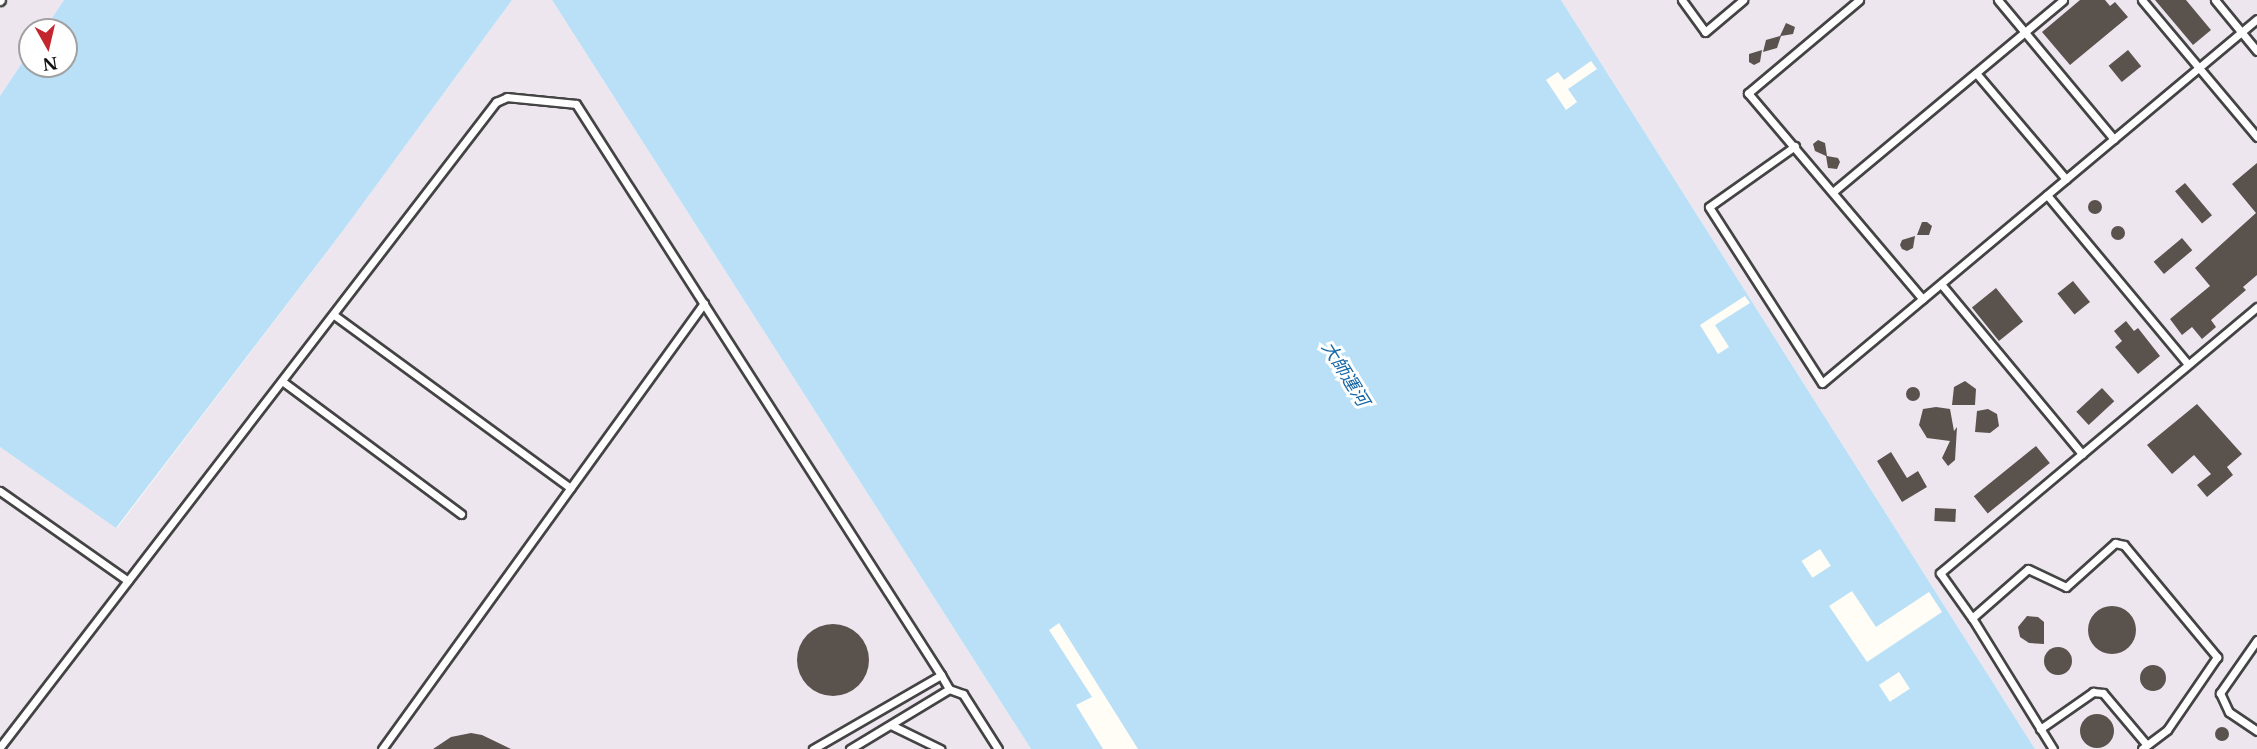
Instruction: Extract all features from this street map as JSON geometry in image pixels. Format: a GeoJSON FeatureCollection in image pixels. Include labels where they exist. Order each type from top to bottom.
{"type":"FeatureCollection","features":[{"type":"Feature","properties":{"kind":"lane"},"geometry":{"type":"LineString","coordinates":[[1683,0],[1705,32],[1743,0]]}},
{"type":"Feature","properties":{"kind":"lane"},"geometry":{"type":"LineString","coordinates":[[1859,0],[1748,93],[1834,191],[1923,299]]}},
{"type":"Feature","properties":{"kind":"lane"},"geometry":{"type":"LineString","coordinates":[[1998,0],[2114,139]]}},
{"type":"Feature","properties":{"kind":"lane"},"geometry":{"type":"LineString","coordinates":[[1834,191],[2063,0]]}},
{"type":"Feature","properties":{"kind":"lane"},"geometry":{"type":"LineString","coordinates":[[2142,0],[2257,137]]}},
{"type":"Feature","properties":{"kind":"lane"},"geometry":{"type":"LineString","coordinates":[[2215,0],[2257,51]]}},
{"type":"Feature","properties":{"kind":"lane"},"geometry":{"type":"LineString","coordinates":[[1795,146],[1709,207],[1822,383],[2257,20]]}},
{"type":"Feature","properties":{"kind":"lane"},"geometry":{"type":"LineString","coordinates":[[1976,72],[2066,179]]}},
{"type":"Feature","properties":{"kind":"lane"},"geometry":{"type":"LineString","coordinates":[[0,747],[496,102],[507,97],[576,104],[949,689],[963,694],[998,749]]}},
{"type":"Feature","properties":{"kind":"lane"},"geometry":{"type":"LineString","coordinates":[[2047,195],[2188,364]]}},
{"type":"Feature","properties":{"kind":"lane"},"geometry":{"type":"LineString","coordinates":[[1941,284],[2082,454]]}},
{"type":"Feature","properties":{"kind":"lane"},"geometry":{"type":"LineString","coordinates":[[382,749],[704,303]]}},
{"type":"Feature","properties":{"kind":"lane"},"geometry":{"type":"LineString","coordinates":[[2053,749],[1972,618],[1940,573],[2257,307]]}},
{"type":"Feature","properties":{"kind":"lane"},"geometry":{"type":"LineString","coordinates":[[334,315],[570,488]]}},
{"type":"Feature","properties":{"kind":"lane"},"geometry":{"type":"LineString","coordinates":[[282,381],[461,514]]}},
{"type":"Feature","properties":{"kind":"lane"},"geometry":{"type":"LineString","coordinates":[[0,491],[128,581]]}},
{"type":"Feature","properties":{"kind":"lane"},"geometry":{"type":"LineString","coordinates":[[1972,618],[2028,569],[2066,587],[2115,543],[2124,545],[2217,657],[2167,730],[2144,747],[2103,693],[2093,692],[2040,729]]}},
{"type":"Feature","properties":{"kind":"lane"},"geometry":{"type":"LineString","coordinates":[[2257,640],[2220,693],[2229,712],[2257,731]]}},
{"type":"Feature","properties":{"kind":"lane"},"geometry":{"type":"LineString","coordinates":[[813,749],[941,675]]}},
{"type":"Feature","properties":{"kind":"lane"},"geometry":{"type":"LineString","coordinates":[[850,749],[949,689]]}},
{"type":"Feature","properties":{"kind":"lane"},"geometry":{"type":"LineString","coordinates":[[891,725],[940,749]]}},
{"type":"Feature","properties":{"kind":"shaded area"},"geometry":{"type":"Polygon","coordinates":[[[0,0],[64,0],[52,18],[18,18],[18,69],[0,96],[0,0]]]}},
{"type":"Feature","properties":{"kind":"shaded area"},"geometry":{"type":"Polygon","coordinates":[[[512,0],[552,0],[1031,749],[0,749],[0,447],[117,528],[345,228],[512,0]]]}},
{"type":"Feature","properties":{"kind":"shaded area"},"geometry":{"type":"Polygon","coordinates":[[[1561,0],[2257,0],[2257,749],[2035,749],[1561,0]]]}},
{"type":"Feature","properties":{"kind":"water"},"geometry":{"type":"Polygon","coordinates":[[[64,0],[512,0],[345,228],[116,528],[0,447],[0,96],[18,69],[18,78],[78,78],[78,18],[52,18],[64,0]]]}},
{"type":"Feature","properties":{"kind":"water","name":"大師運河"},"geometry":{"type":"Polygon","coordinates":[[[552,0],[1561,0],[2035,749],[1031,749],[552,0]]]}},
{"type":"Feature","properties":{"kind":"pier"},"geometry":{"type":"Polygon","coordinates":[[[1591,61],[1597,69],[1568,89],[1577,102],[1566,110],[1546,80],[1558,72],[1564,80],[1591,61]]]}},
{"type":"Feature","properties":{"kind":"pier"},"geometry":{"type":"Polygon","coordinates":[[[1745,296],[1750,303],[1715,325],[1729,347],[1718,354],[1700,325],[1745,296]]]}},
{"type":"Feature","properties":{"kind":"pier"},"geometry":{"type":"Polygon","coordinates":[[[1820,549],[1831,566],[1812,578],[1802,561],[1820,549]]]}},
{"type":"Feature","properties":{"kind":"pier"},"geometry":{"type":"Polygon","coordinates":[[[1852,591],[1876,627],[1929,592],[1942,612],[1867,662],[1829,606],[1852,591]]]}},
{"type":"Feature","properties":{"kind":"pier"},"geometry":{"type":"Polygon","coordinates":[[[1059,623],[1138,749],[1103,749],[1076,705],[1092,697],[1049,630],[1059,623]]]}},
{"type":"Feature","properties":{"kind":"pier"},"geometry":{"type":"Polygon","coordinates":[[[1899,672],[1910,689],[1890,702],[1879,685],[1899,672]]]}},
{"type":"Feature","properties":{"kind":"building"},"geometry":{"type":"Polygon","coordinates":[[[2080,0],[2105,0],[2110,6],[2115,2],[2128,17],[2070,65],[2042,32],[2080,0]]]}},
{"type":"Feature","properties":{"kind":"building"},"geometry":{"type":"Polygon","coordinates":[[[2155,0],[2186,0],[2211,30],[2193,45],[2155,0]]]}},
{"type":"Feature","properties":{"kind":"building"},"geometry":{"type":"Polygon","coordinates":[[[1786,23],[1795,27],[1793,34],[1781,36],[1777,48],[1763,52],[1766,40],[1780,36],[1786,23]]]}},
{"type":"Feature","properties":{"kind":"building"},"geometry":{"type":"Polygon","coordinates":[[[1762,50],[1760,62],[1754,65],[1749,62],[1749,54],[1762,50]]]}},
{"type":"Feature","properties":{"kind":"building"},"geometry":{"type":"Polygon","coordinates":[[[2128,50],[2141,66],[2122,82],[2109,66],[2128,50]]]}},
{"type":"Feature","properties":{"kind":"building"},"geometry":{"type":"Polygon","coordinates":[[[1818,140],[1825,143],[1827,156],[1838,158],[1840,162],[1837,169],[1828,168],[1826,156],[1815,151],[1813,144],[1818,140]]]}},
{"type":"Feature","properties":{"kind":"building"},"geometry":{"type":"Polygon","coordinates":[[[2257,163],[2257,275],[2243,287],[2246,290],[2211,320],[2216,327],[2202,339],[2192,327],[2182,335],[2170,319],[2210,286],[2195,268],[2256,213],[2232,184],[2257,163]]]}},
{"type":"Feature","properties":{"kind":"building"},"geometry":{"type":"Polygon","coordinates":[[[2185,183],[2212,215],[2202,224],[2175,191],[2185,183]]]}},
{"type":"Feature","properties":{"kind":"building"},"geometry":{"type":"Polygon","coordinates":[[[2095,200],[2100,202],[2102,207],[2100,212],[2095,214],[2090,212],[2088,207],[2090,202],[2095,200]]]}},
{"type":"Feature","properties":{"kind":"building"},"geometry":{"type":"Polygon","coordinates":[[[1922,222],[1927,222],[1932,226],[1929,235],[1917,235],[1922,222]]]}},
{"type":"Feature","properties":{"kind":"building"},"geometry":{"type":"Polygon","coordinates":[[[2118,226],[2123,228],[2125,233],[2123,238],[2118,240],[2113,238],[2111,233],[2113,228],[2118,226]]]}},
{"type":"Feature","properties":{"kind":"building"},"geometry":{"type":"Polygon","coordinates":[[[1915,236],[1913,248],[1907,251],[1902,249],[1900,245],[1902,240],[1915,236]]]}},
{"type":"Feature","properties":{"kind":"building"},"geometry":{"type":"Polygon","coordinates":[[[2182,238],[2192,250],[2164,274],[2154,262],[2182,238]]]}},
{"type":"Feature","properties":{"kind":"building"},"geometry":{"type":"Polygon","coordinates":[[[2073,281],[2090,302],[2074,315],[2057,294],[2073,281]]]}},
{"type":"Feature","properties":{"kind":"building"},"geometry":{"type":"Polygon","coordinates":[[[1996,288],[2023,321],[1999,341],[1972,308],[1996,288]]]}},
{"type":"Feature","properties":{"kind":"building"},"geometry":{"type":"Polygon","coordinates":[[[2126,321],[2134,331],[2138,328],[2160,356],[2138,374],[2115,347],[2122,341],[2114,331],[2126,321]]]}},
{"type":"Feature","properties":{"kind":"building"},"geometry":{"type":"Polygon","coordinates":[[[1965,381],[1976,389],[1975,405],[1952,405],[1954,387],[1965,381]]]}},
{"type":"Feature","properties":{"kind":"building"},"geometry":{"type":"Polygon","coordinates":[[[1913,387],[1918,389],[1920,394],[1918,399],[1913,401],[1908,399],[1906,394],[1908,389],[1913,387]]]}},
{"type":"Feature","properties":{"kind":"building"},"geometry":{"type":"Polygon","coordinates":[[[2102,388],[2114,401],[2089,425],[2076,412],[2102,388]]]}},
{"type":"Feature","properties":{"kind":"building"},"geometry":{"type":"Polygon","coordinates":[[[2197,404],[2242,454],[2227,467],[2233,475],[2207,497],[2197,485],[2211,474],[2194,455],[2172,474],[2147,445],[2197,404]]]}},
{"type":"Feature","properties":{"kind":"building"},"geometry":{"type":"Polygon","coordinates":[[[1936,407],[1950,409],[1954,431],[1957,427],[1955,460],[1948,466],[1942,458],[1950,441],[1927,438],[1919,425],[1923,409],[1936,407]]]}},
{"type":"Feature","properties":{"kind":"building"},"geometry":{"type":"Polygon","coordinates":[[[1988,409],[1997,414],[1999,426],[1990,433],[1975,432],[1977,411],[1988,409]]]}},
{"type":"Feature","properties":{"kind":"building"},"geometry":{"type":"Polygon","coordinates":[[[2036,446],[2050,463],[1988,513],[1974,496],[2036,446]]]}},
{"type":"Feature","properties":{"kind":"building"},"geometry":{"type":"Polygon","coordinates":[[[1891,452],[1907,478],[1918,471],[1927,487],[1902,502],[1877,461],[1891,452]]]}},
{"type":"Feature","properties":{"kind":"building"},"geometry":{"type":"Polygon","coordinates":[[[1935,508],[1956,509],[1955,522],[1934,521],[1935,508]]]}},
{"type":"Feature","properties":{"kind":"building"},"geometry":{"type":"Polygon","coordinates":[[[2112,606],[2129,613],[2136,630],[2129,647],[2112,654],[2095,647],[2088,630],[2095,613],[2112,606]]]}},
{"type":"Feature","properties":{"kind":"building"},"geometry":{"type":"Polygon","coordinates":[[[2027,616],[2038,617],[2044,622],[2044,644],[2029,643],[2020,637],[2018,627],[2027,616]]]}},
{"type":"Feature","properties":{"kind":"building"},"geometry":{"type":"Polygon","coordinates":[[[833,624],[853,630],[863,640],[869,660],[863,680],[853,690],[833,696],[813,690],[803,680],[797,660],[803,640],[813,630],[833,624]]]}},
{"type":"Feature","properties":{"kind":"building"},"geometry":{"type":"Polygon","coordinates":[[[2058,647],[2068,651],[2072,661],[2068,671],[2058,675],[2048,671],[2044,661],[2048,651],[2058,647]]]}},
{"type":"Feature","properties":{"kind":"building"},"geometry":{"type":"Polygon","coordinates":[[[2153,665],[2162,669],[2166,678],[2162,687],[2153,691],[2144,687],[2140,678],[2144,669],[2153,665]]]}},
{"type":"Feature","properties":{"kind":"building"},"geometry":{"type":"Polygon","coordinates":[[[2097,714],[2109,719],[2114,731],[2109,743],[2097,748],[2085,743],[2080,731],[2085,719],[2097,714]]]}},
{"type":"Feature","properties":{"kind":"building"},"geometry":{"type":"Polygon","coordinates":[[[2222,727],[2227,729],[2229,734],[2227,739],[2222,741],[2217,739],[2215,734],[2217,729],[2222,727]]]}},
{"type":"Feature","properties":{"kind":"building"},"geometry":{"type":"Polygon","coordinates":[[[471,733],[482,735],[511,749],[433,749],[451,737],[471,733]]]}}]}
